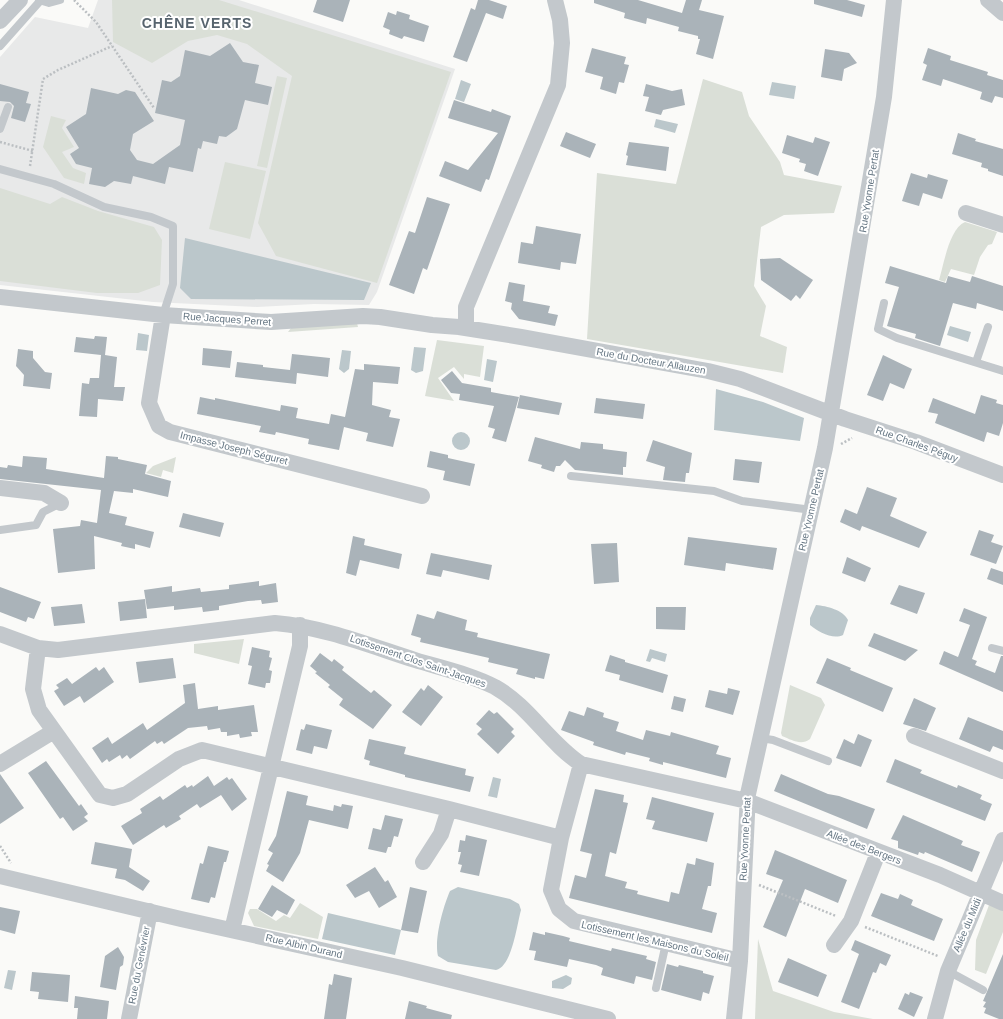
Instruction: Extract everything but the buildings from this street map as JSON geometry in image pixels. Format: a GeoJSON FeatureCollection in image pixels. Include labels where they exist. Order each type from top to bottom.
{"type":"FeatureCollection","features":[{"type":"Feature","properties":{"kind":"street"},"geometry":{"type":"LineString","coordinates":[[0,21],[20,0]]}},
{"type":"Feature","properties":{"kind":"street"},"geometry":{"type":"LineString","coordinates":[[460,327],[466,307],[558,85],[562,43],[560,20],[555,0]]}},
{"type":"Feature","properties":{"kind":"street","name":"Rue Yvonne Pertat"},"geometry":{"type":"LineString","coordinates":[[734,1019],[740,961],[747,801],[789,605],[812,510],[831,413],[884,97],[894,0]]}},
{"type":"Feature","properties":{"kind":"street"},"geometry":{"type":"LineString","coordinates":[[986,1],[1003,13]]}},
{"type":"Feature","properties":{"kind":"street"},"geometry":{"type":"LineString","coordinates":[[966,213],[1003,225]]}},
{"type":"Feature","properties":{"kind":"street","name":"Rue Jacques Perret"},"geometry":{"type":"LineString","coordinates":[[0,297],[163,315],[271,322],[363,316],[460,327]]}},
{"type":"Feature","properties":{"kind":"street","name":"Impasse Joseph Séguret"},"geometry":{"type":"LineString","coordinates":[[163,315],[149,403],[159,426],[170,432],[422,496]]}},
{"type":"Feature","properties":{"kind":"street","name":"Rue du Docteur Allauzen"},"geometry":{"type":"LineString","coordinates":[[460,327],[708,371],[740,379],[831,413]]}},
{"type":"Feature","properties":{"kind":"street","name":"Rue Charles Péguy"},"geometry":{"type":"LineString","coordinates":[[831,413],[1003,475]]}},
{"type":"Feature","properties":{"kind":"street"},"geometry":{"type":"LineString","coordinates":[[0,488],[44,493],[61,503]]}},
{"type":"Feature","properties":{"kind":"street","name":"Lotissement Clos Saint-Jacques"},"geometry":{"type":"LineString","coordinates":[[0,634],[38,648],[63,650],[274,623],[300,625],[328,631],[458,673],[495,688],[525,711],[568,755],[580,764]]}},
{"type":"Feature","properties":{"kind":"street"},"geometry":{"type":"LineString","coordinates":[[232,930],[300,646],[300,625]]}},
{"type":"Feature","properties":{"kind":"street"},"geometry":{"type":"LineString","coordinates":[[38,648],[33,689],[40,710],[100,795],[113,798],[127,794],[179,759],[202,750],[449,809],[561,838]]}},
{"type":"Feature","properties":{"kind":"street"},"geometry":{"type":"LineString","coordinates":[[0,764],[54,731]]}},
{"type":"Feature","properties":{"kind":"street"},"geometry":{"type":"LineString","coordinates":[[914,736],[1003,771]]}},
{"type":"Feature","properties":{"kind":"street"},"geometry":{"type":"LineString","coordinates":[[580,764],[747,801]]}},
{"type":"Feature","properties":{"kind":"street","name":"Lotissement les Maisons du Soleil"},"geometry":{"type":"LineString","coordinates":[[580,764],[561,838],[551,890],[559,909],[574,921],[740,961]]}},
{"type":"Feature","properties":{"kind":"street","name":"Allée des Bergers"},"geometry":{"type":"LineString","coordinates":[[747,801],[1003,903]]}},
{"type":"Feature","properties":{"kind":"street"},"geometry":{"type":"LineString","coordinates":[[423,862],[441,834],[449,809]]}},
{"type":"Feature","properties":{"kind":"street","name":"Allée du Midi"},"geometry":{"type":"LineString","coordinates":[[937,1017],[950,966],[1003,840]]}},
{"type":"Feature","properties":{"kind":"street"},"geometry":{"type":"LineString","coordinates":[[834,945],[851,921],[878,853]]}},
{"type":"Feature","properties":{"kind":"street","name":"Rue Albin Durand"},"geometry":{"type":"LineString","coordinates":[[0,876],[402,968],[578,1016],[608,1019]]}},
{"type":"Feature","properties":{"kind":"street","name":"Rue du Genévrier"},"geometry":{"type":"LineString","coordinates":[[129,1019],[150,911]]}},
{"type":"Feature","properties":{"kind":"lane"},"geometry":{"type":"LineString","coordinates":[[0,46],[39,0],[49,3],[60,0]]}},
{"type":"Feature","properties":{"kind":"lane"},"geometry":{"type":"LineString","coordinates":[[0,128],[8,107]]}},
{"type":"Feature","properties":{"kind":"lane"},"geometry":{"type":"LineString","coordinates":[[0,169],[54,184],[104,207],[151,217],[173,226],[173,284],[163,315]]}},
{"type":"Feature","properties":{"kind":"lane"},"geometry":{"type":"LineString","coordinates":[[884,303],[878,329],[897,338],[1003,371]]}},
{"type":"Feature","properties":{"kind":"lane"},"geometry":{"type":"LineString","coordinates":[[976,362],[988,327]]}},
{"type":"Feature","properties":{"kind":"lane"},"geometry":{"type":"LineString","coordinates":[[571,476],[714,491],[742,501],[812,510]]}},
{"type":"Feature","properties":{"kind":"lane"},"geometry":{"type":"LineString","coordinates":[[0,530],[36,525],[43,512],[61,503]]}},
{"type":"Feature","properties":{"kind":"lane"},"geometry":{"type":"LineString","coordinates":[[992,648],[1003,651]]}},
{"type":"Feature","properties":{"kind":"lane"},"geometry":{"type":"LineString","coordinates":[[760,738],[773,740],[828,761]]}},
{"type":"Feature","properties":{"kind":"lane"},"geometry":{"type":"LineString","coordinates":[[656,988],[666,943]]}},
{"type":"Feature","properties":{"kind":"lane"},"geometry":{"type":"LineString","coordinates":[[950,966],[983,990]]}},
{"type":"Feature","properties":{"kind":"path"},"geometry":{"type":"LineString","coordinates":[[74,0],[96,22],[154,108]]}},
{"type":"Feature","properties":{"kind":"path"},"geometry":{"type":"LineString","coordinates":[[29,177],[43,79],[58,70],[112,46]]}},
{"type":"Feature","properties":{"kind":"path"},"geometry":{"type":"LineString","coordinates":[[0,142],[32,151]]}},
{"type":"Feature","properties":{"kind":"path"},"geometry":{"type":"LineString","coordinates":[[0,846],[15,868]]}},
{"type":"Feature","properties":{"kind":"path"},"geometry":{"type":"LineString","coordinates":[[743,880],[851,921],[950,966]]}},
{"type":"Feature","properties":{"kind":"shaded area"},"geometry":{"type":"Polygon","coordinates":[[[98,0],[239,0],[455,69],[377,292],[369,305],[314,304],[257,307],[153,302],[0,285],[0,57],[35,17],[88,28],[98,0]]]}},
{"type":"Feature","properties":{"kind":"shaded area"},"geometry":{"type":"Polygon","coordinates":[[[112,0],[219,0],[451,72],[377,283],[276,256],[258,223],[292,76],[247,44],[217,35],[188,41],[152,63],[113,42],[112,0]]]}},
{"type":"Feature","properties":{"kind":"shaded area"},"geometry":{"type":"Polygon","coordinates":[[[277,76],[287,78],[267,168],[257,166],[277,76]]]}},
{"type":"Feature","properties":{"kind":"shaded area"},"geometry":{"type":"Polygon","coordinates":[[[703,79],[742,92],[749,116],[780,162],[784,175],[842,186],[834,213],[784,215],[761,227],[754,286],[766,306],[760,336],[787,347],[783,373],[587,339],[597,173],[676,184],[703,79]]]}},
{"type":"Feature","properties":{"kind":"shaded area"},"geometry":{"type":"Polygon","coordinates":[[[461,80],[471,84],[464,102],[455,99],[461,80]]]}},
{"type":"Feature","properties":{"kind":"shaded area"},"geometry":{"type":"Polygon","coordinates":[[[772,82],[796,86],[794,99],[769,95],[772,82]]]}},
{"type":"Feature","properties":{"kind":"shaded area"},"geometry":{"type":"Polygon","coordinates":[[[51,116],[66,120],[62,128],[74,147],[62,152],[73,168],[86,173],[84,184],[64,178],[43,147],[51,116]]]}},
{"type":"Feature","properties":{"kind":"shaded area"},"geometry":{"type":"Polygon","coordinates":[[[656,119],[678,124],[675,133],[654,127],[656,119]]]}},
{"type":"Feature","properties":{"kind":"shaded area"},"geometry":{"type":"Polygon","coordinates":[[[225,162],[266,171],[250,239],[209,229],[225,162]]]}},
{"type":"Feature","properties":{"kind":"shaded area"},"geometry":{"type":"Polygon","coordinates":[[[0,188],[50,204],[62,197],[98,211],[154,227],[162,240],[160,285],[138,293],[97,293],[0,281],[0,188]]]}},
{"type":"Feature","properties":{"kind":"shaded area"},"geometry":{"type":"Polygon","coordinates":[[[965,222],[997,232],[992,244],[988,245],[980,257],[974,275],[951,269],[945,282],[939,280],[951,239],[959,226],[965,222]]]}},
{"type":"Feature","properties":{"kind":"shaded area"},"geometry":{"type":"Polygon","coordinates":[[[185,238],[371,283],[364,300],[191,299],[180,288],[185,238]]]}},
{"type":"Feature","properties":{"kind":"shaded area"},"geometry":{"type":"Polygon","coordinates":[[[357,323],[358,327],[288,332],[291,328],[357,323]]]}},
{"type":"Feature","properties":{"kind":"shaded area"},"geometry":{"type":"Polygon","coordinates":[[[950,326],[971,332],[968,342],[947,335],[950,326]]]}},
{"type":"Feature","properties":{"kind":"shaded area"},"geometry":{"type":"Polygon","coordinates":[[[138,333],[149,335],[147,351],[136,350],[138,333]]]}},
{"type":"Feature","properties":{"kind":"shaded area"},"geometry":{"type":"Polygon","coordinates":[[[437,340],[484,346],[480,377],[464,374],[464,379],[454,367],[438,378],[454,401],[425,396],[437,340]]]}},
{"type":"Feature","properties":{"kind":"shaded area"},"geometry":{"type":"Polygon","coordinates":[[[414,347],[426,348],[423,371],[416,373],[411,370],[414,347]]]}},
{"type":"Feature","properties":{"kind":"shaded area"},"geometry":{"type":"Polygon","coordinates":[[[342,350],[351,351],[349,369],[344,373],[339,369],[342,350]]]}},
{"type":"Feature","properties":{"kind":"shaded area"},"geometry":{"type":"Polygon","coordinates":[[[487,359],[497,361],[493,382],[484,380],[487,359]]]}},
{"type":"Feature","properties":{"kind":"shaded area"},"geometry":{"type":"Polygon","coordinates":[[[716,389],[763,402],[804,418],[800,441],[714,430],[716,389]]]}},
{"type":"Feature","properties":{"kind":"shaded area"},"geometry":{"type":"Polygon","coordinates":[[[461,432],[467,435],[470,441],[467,447],[461,450],[455,447],[452,441],[455,435],[461,432]]]}},
{"type":"Feature","properties":{"kind":"shaded area"},"geometry":{"type":"Polygon","coordinates":[[[176,457],[173,473],[163,470],[161,477],[146,473],[153,466],[176,457]]]}},
{"type":"Feature","properties":{"kind":"shaded area"},"geometry":{"type":"Polygon","coordinates":[[[816,605],[825,606],[839,611],[846,617],[848,620],[843,635],[835,637],[830,636],[821,633],[810,625],[810,618],[816,605]]]}},
{"type":"Feature","properties":{"kind":"shaded area"},"geometry":{"type":"Polygon","coordinates":[[[244,639],[239,664],[194,653],[194,644],[244,639]]]}},
{"type":"Feature","properties":{"kind":"shaded area"},"geometry":{"type":"Polygon","coordinates":[[[650,649],[667,654],[665,662],[652,658],[650,662],[646,661],[650,649]]]}},
{"type":"Feature","properties":{"kind":"shaded area"},"geometry":{"type":"Polygon","coordinates":[[[790,685],[821,698],[825,705],[810,739],[807,741],[796,742],[782,736],[781,733],[790,685]]]}},
{"type":"Feature","properties":{"kind":"shaded area"},"geometry":{"type":"Polygon","coordinates":[[[493,777],[501,779],[497,798],[488,796],[493,777]]]}},
{"type":"Feature","properties":{"kind":"shaded area"},"geometry":{"type":"Polygon","coordinates":[[[458,887],[510,899],[519,904],[521,910],[516,934],[510,953],[502,967],[496,970],[448,962],[438,956],[437,941],[442,914],[450,891],[458,887]]]}},
{"type":"Feature","properties":{"kind":"shaded area"},"geometry":{"type":"Polygon","coordinates":[[[300,903],[323,917],[318,939],[254,926],[248,913],[250,909],[257,909],[276,921],[284,915],[290,918],[300,903]]]}},
{"type":"Feature","properties":{"kind":"shaded area"},"geometry":{"type":"Polygon","coordinates":[[[989,905],[1003,910],[1003,932],[986,974],[975,970],[976,940],[989,905]]]}},
{"type":"Feature","properties":{"kind":"shaded area"},"geometry":{"type":"Polygon","coordinates":[[[328,913],[401,930],[395,955],[322,939],[328,913]]]}},
{"type":"Feature","properties":{"kind":"shaded area"},"geometry":{"type":"Polygon","coordinates":[[[758,939],[773,991],[834,1012],[873,1019],[755,1019],[758,939]]]}},
{"type":"Feature","properties":{"kind":"shaded area"},"geometry":{"type":"Polygon","coordinates":[[[8,970],[16,971],[12,990],[4,988],[8,970]]]}},
{"type":"Feature","properties":{"kind":"shaded area"},"geometry":{"type":"Polygon","coordinates":[[[566,975],[572,978],[571,984],[563,989],[552,988],[552,981],[566,975]]]}},
{"type":"Feature","properties":{"kind":"district","name":"CHÊNE VERTS"},"geometry":{"type":"Point","coordinates":[197,23]}}]}
